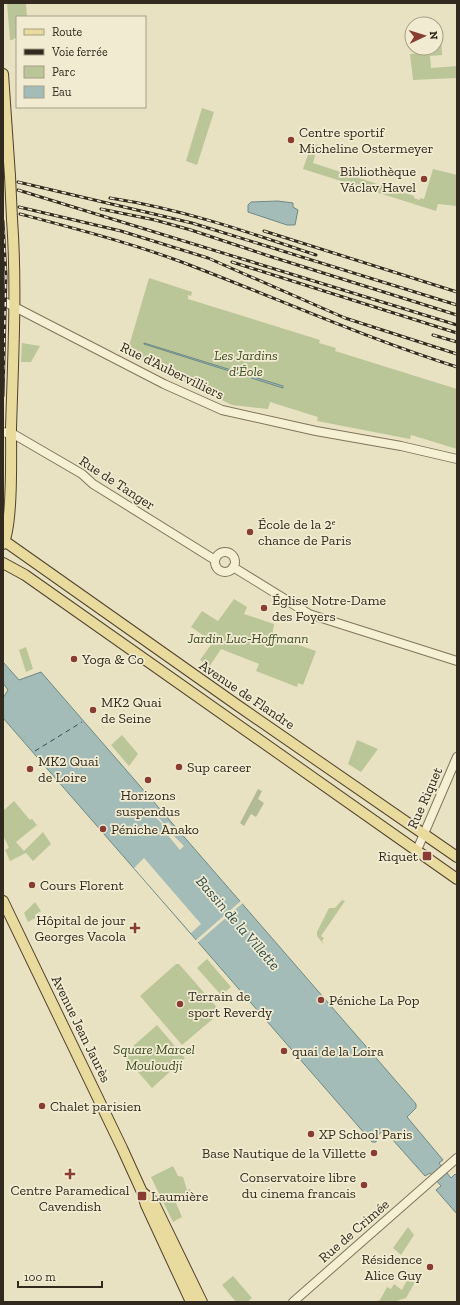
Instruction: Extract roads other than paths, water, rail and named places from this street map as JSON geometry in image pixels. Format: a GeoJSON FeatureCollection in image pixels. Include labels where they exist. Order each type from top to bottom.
{"type":"FeatureCollection","features":[{"type":"Feature","properties":{"kind":"main road"},"geometry":{"type":"LineString","coordinates":[[3,74],[16,270],[7,432],[10,488],[4,542]]}},
{"type":"Feature","properties":{"kind":"main road","name":"Avenue de Flandre"},"geometry":{"type":"LineString","coordinates":[[4,542],[175,663],[457,857]]}},
{"type":"Feature","properties":{"kind":"main road"},"geometry":{"type":"LineString","coordinates":[[3,563],[25,575],[457,879]]}},
{"type":"Feature","properties":{"kind":"main road","name":"Avenue Jean Jaurès"},"geometry":{"type":"LineString","coordinates":[[3,901],[142,1192],[146,1205],[191,1302]]}},
{"type":"Feature","properties":{"kind":"main road","name":"Avenue Jean Jaurès"},"geometry":{"type":"LineString","coordinates":[[142,1192],[154,1201],[202,1302]]}},
{"type":"Feature","properties":{"kind":"street","name":"Rue d'Aubervilliers"},"geometry":{"type":"LineString","coordinates":[[3,301],[164,384],[222,410],[316,431],[401,446],[457,459]]}},
{"type":"Feature","properties":{"kind":"street","name":"Rue de Tanger"},"geometry":{"type":"LineString","coordinates":[[7,432],[82,474],[93,484],[215,560]]}},
{"type":"Feature","properties":{"kind":"street"},"geometry":{"type":"LineString","coordinates":[[221,552],[229,552],[235,560],[233,567],[225,572],[220,571],[215,564],[215,560],[221,552]]}},
{"type":"Feature","properties":{"kind":"street"},"geometry":{"type":"LineString","coordinates":[[233,567],[309,614],[457,661]]}},
{"type":"Feature","properties":{"kind":"street","name":"Rue Riquet"},"geometry":{"type":"LineString","coordinates":[[417,850],[457,757]]}},
{"type":"Feature","properties":{"kind":"street","name":"Rue de Crimée"},"geometry":{"type":"LineString","coordinates":[[293,1302],[457,1158]]}},
{"type":"Feature","properties":{"kind":"water"},"geometry":{"type":"Polygon","coordinates":[[[278,201],[293,203],[293,207],[298,210],[295,225],[287,225],[248,212],[248,205],[251,202],[278,201]]]}},
{"type":"Feature","properties":{"kind":"water"},"geometry":{"type":"Polygon","coordinates":[[[144,344],[283,386],[283,388],[144,344]]]}},
{"type":"Feature","properties":{"kind":"water","name":"Bassin de la Villette"},"geometry":{"type":"Polygon","coordinates":[[[3,662],[19,680],[41,672],[416,1104],[416,1108],[407,1117],[443,1160],[439,1163],[451,1178],[455,1174],[457,1176],[457,1214],[436,1190],[441,1186],[430,1173],[425,1176],[384,1130],[377,1136],[376,1142],[372,1142],[3,718],[3,698],[8,690],[3,683],[3,662]]]}},
{"type":"Feature","properties":{"kind":"railway"},"geometry":{"type":"LineString","coordinates":[[18,182],[192,223],[457,305]]}},
{"type":"Feature","properties":{"kind":"railway"},"geometry":{"type":"LineString","coordinates":[[18,190],[457,325]]}},
{"type":"Feature","properties":{"kind":"railway"},"geometry":{"type":"LineString","coordinates":[[110,198],[163,208],[189,215],[316,255]]}},
{"type":"Feature","properties":{"kind":"railway"},"geometry":{"type":"LineString","coordinates":[[19,207],[121,231],[208,258],[345,318],[457,354]]}},
{"type":"Feature","properties":{"kind":"railway"},"geometry":{"type":"LineString","coordinates":[[101,209],[155,220],[191,230],[457,315]]}},
{"type":"Feature","properties":{"kind":"railway"},"geometry":{"type":"LineString","coordinates":[[20,214],[100,236],[179,261],[387,343],[457,367]]}},
{"type":"Feature","properties":{"kind":"railway"},"geometry":{"type":"LineString","coordinates":[[3,221],[6,275],[3,396]]}},
{"type":"Feature","properties":{"kind":"railway"},"geometry":{"type":"LineString","coordinates":[[264,231],[457,292]]}},
{"type":"Feature","properties":{"kind":"railway"},"geometry":{"type":"LineString","coordinates":[[232,262],[457,333]]}},
{"type":"Feature","properties":{"kind":"railway"},"geometry":{"type":"LineString","coordinates":[[433,335],[457,342]]}},
{"type":"Feature","properties":{"kind":"place","name":"Centre sportif Micheline Ostermeyer"},"geometry":{"type":"Point","coordinates":[291,140]}},
{"type":"Feature","properties":{"kind":"place","name":"Bibliothèque Václav Havel"},"geometry":{"type":"Point","coordinates":[424,179]}},
{"type":"Feature","properties":{"kind":"place","name":"École de la 2ᵉ chance de Paris"},"geometry":{"type":"Point","coordinates":[250,532]}},
{"type":"Feature","properties":{"kind":"place","name":"Église Notre-Dame des Foyers"},"geometry":{"type":"Point","coordinates":[264,608]}},
{"type":"Feature","properties":{"kind":"place","name":"Yoga & Co"},"geometry":{"type":"Point","coordinates":[74,659]}},
{"type":"Feature","properties":{"kind":"place","name":"MK2 Quai de Seine"},"geometry":{"type":"Point","coordinates":[93,710]}},
{"type":"Feature","properties":{"kind":"place","name":"Sup career"},"geometry":{"type":"Point","coordinates":[179,767]}},
{"type":"Feature","properties":{"kind":"place","name":"MK2 Quai de Loire"},"geometry":{"type":"Point","coordinates":[30,769]}},
{"type":"Feature","properties":{"kind":"place","name":"Horizons suspendus"},"geometry":{"type":"Point","coordinates":[148,780]}},
{"type":"Feature","properties":{"kind":"place","name":"Péniche Anako"},"geometry":{"type":"Point","coordinates":[103,829]}},
{"type":"Feature","properties":{"kind":"place","name":"Riquet"},"geometry":{"type":"Point","coordinates":[427,856]}},
{"type":"Feature","properties":{"kind":"place","name":"Cours Florent"},"geometry":{"type":"Point","coordinates":[32,885]}},
{"type":"Feature","properties":{"kind":"place","name":"Hôpital de jour Georges Vacola"},"geometry":{"type":"Point","coordinates":[135,928]}},
{"type":"Feature","properties":{"kind":"place","name":"Péniche La Pop"},"geometry":{"type":"Point","coordinates":[321,1000]}},
{"type":"Feature","properties":{"kind":"place","name":"Terrain de sport Reverdy"},"geometry":{"type":"Point","coordinates":[180,1004]}},
{"type":"Feature","properties":{"kind":"place","name":"quai de la Loira"},"geometry":{"type":"Point","coordinates":[284,1051]}},
{"type":"Feature","properties":{"kind":"place","name":"Chalet parisien"},"geometry":{"type":"Point","coordinates":[42,1106]}},
{"type":"Feature","properties":{"kind":"place","name":"XP School Paris"},"geometry":{"type":"Point","coordinates":[311,1134]}},
{"type":"Feature","properties":{"kind":"place","name":"Base Nautique de la Villette"},"geometry":{"type":"Point","coordinates":[374,1153]}},
{"type":"Feature","properties":{"kind":"place","name":"Centre Paramedical Cavendish"},"geometry":{"type":"Point","coordinates":[70,1174]}},
{"type":"Feature","properties":{"kind":"place","name":"Conservatoire libre du cinema francais"},"geometry":{"type":"Point","coordinates":[364,1185]}},
{"type":"Feature","properties":{"kind":"place","name":"Laumière"},"geometry":{"type":"Point","coordinates":[142,1196]}},
{"type":"Feature","properties":{"kind":"place","name":"Résidence Alice Guy"},"geometry":{"type":"Point","coordinates":[430,1267]}},
{"type":"Feature","properties":{"kind":"park label","name":"Les Jardins d'Éole"},"geometry":{"type":"Point","coordinates":[246,364]}},
{"type":"Feature","properties":{"kind":"park label","name":"Jardin Luc-Hoffmann"},"geometry":{"type":"Point","coordinates":[248,638]}},
{"type":"Feature","properties":{"kind":"park label","name":"Square Marcel Mouloudji"},"geometry":{"type":"Point","coordinates":[154,1058]}}]}
